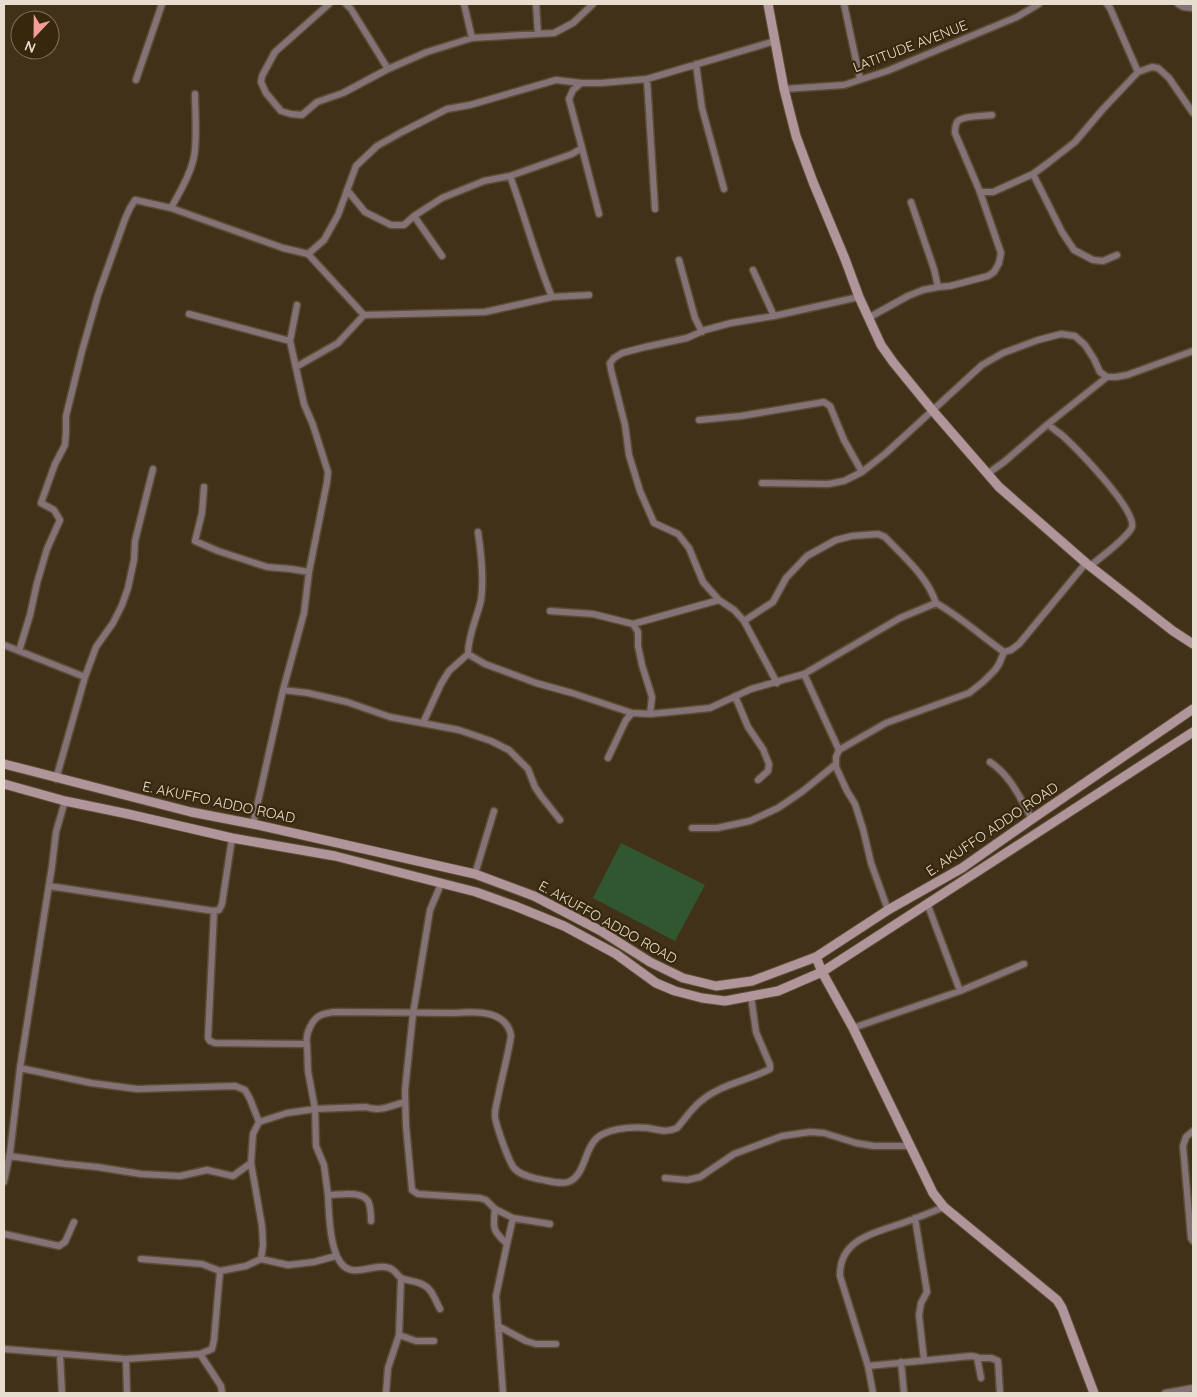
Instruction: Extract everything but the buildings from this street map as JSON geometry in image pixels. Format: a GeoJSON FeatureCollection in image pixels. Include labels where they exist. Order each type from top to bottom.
{"type":"FeatureCollection","features":[{"type":"Feature","properties":{"kind":"main road"},"geometry":{"type":"LineString","coordinates":[[768,4],[784,89],[796,136],[845,259],[858,297],[881,345],[933,411],[999,487],[1088,565],[1173,631],[1193,644]]}},
{"type":"Feature","properties":{"kind":"main road","name":"E. AKUFFO ADDO ROAD"},"geometry":{"type":"LineString","coordinates":[[4,764],[56,779],[191,812],[475,874],[534,896],[601,931],[650,962],[683,978],[716,986],[752,981],[816,957],[888,910],[962,868],[1193,709]]}},
{"type":"Feature","properties":{"kind":"main road","name":"E. AKUFFO ADDO ROAD"},"geometry":{"type":"LineString","coordinates":[[4,784],[65,801],[232,838],[335,856],[476,892],[564,926],[616,954],[656,983],[675,991],[702,998],[725,1001],[778,991],[822,972],[1193,732]]}},
{"type":"Feature","properties":{"kind":"main road"},"geometry":{"type":"LineString","coordinates":[[816,957],[822,972],[854,1028],[933,1193],[944,1207],[1057,1300],[1062,1308],[1094,1393]]}},
{"type":"Feature","properties":{"kind":"street"},"geometry":{"type":"LineString","coordinates":[[136,80],[162,4]]}},
{"type":"Feature","properties":{"kind":"street"},"geometry":{"type":"LineString","coordinates":[[329,4],[275,52],[262,76],[261,82],[266,93],[281,111],[302,115],[317,102],[343,93],[388,69],[427,52],[472,38],[554,33],[573,23],[593,4]]}},
{"type":"Feature","properties":{"kind":"street"},"geometry":{"type":"LineString","coordinates":[[346,4],[388,69]]}},
{"type":"Feature","properties":{"kind":"street"},"geometry":{"type":"LineString","coordinates":[[464,4],[472,38]]}},
{"type":"Feature","properties":{"kind":"street"},"geometry":{"type":"LineString","coordinates":[[536,4],[538,34]]}},
{"type":"Feature","properties":{"kind":"street"},"geometry":{"type":"LineString","coordinates":[[844,4],[860,80]]}},
{"type":"Feature","properties":{"kind":"street","name":"LATITUDE AVENUE"},"geometry":{"type":"LineString","coordinates":[[784,89],[844,85],[860,80],[1002,24],[1039,4]]}},
{"type":"Feature","properties":{"kind":"street"},"geometry":{"type":"LineString","coordinates":[[1107,4],[1138,72]]}},
{"type":"Feature","properties":{"kind":"street"},"geometry":{"type":"LineString","coordinates":[[1178,4],[1183,7],[1193,8]]}},
{"type":"Feature","properties":{"kind":"street"},"geometry":{"type":"LineString","coordinates":[[308,254],[324,240],[338,215],[356,166],[378,146],[447,110],[556,80],[601,83],[647,79],[775,41]]}},
{"type":"Feature","properties":{"kind":"street"},"geometry":{"type":"LineString","coordinates":[[696,64],[702,108],[724,189]]}},
{"type":"Feature","properties":{"kind":"street"},"geometry":{"type":"LineString","coordinates":[[980,192],[993,192],[1033,174],[1075,142],[1138,72],[1152,67],[1158,68],[1170,78],[1193,113]]}},
{"type":"Feature","properties":{"kind":"street"},"geometry":{"type":"LineString","coordinates":[[647,79],[655,209]]}},
{"type":"Feature","properties":{"kind":"street"},"geometry":{"type":"LineString","coordinates":[[581,83],[573,90],[570,99],[598,214]]}},
{"type":"Feature","properties":{"kind":"street"},"geometry":{"type":"LineString","coordinates":[[171,208],[194,161],[194,94]]}},
{"type":"Feature","properties":{"kind":"street"},"geometry":{"type":"LineString","coordinates":[[868,318],[923,290],[950,286],[988,276],[994,272],[999,263],[1000,253],[980,192],[955,133],[957,122],[962,119],[992,115]]}},
{"type":"Feature","properties":{"kind":"street"},"geometry":{"type":"LineString","coordinates":[[347,190],[365,212],[391,225],[404,224],[442,198],[484,181],[510,176],[572,154],[582,148]]}},
{"type":"Feature","properties":{"kind":"street"},"geometry":{"type":"LineString","coordinates":[[1033,174],[1062,232],[1074,250],[1093,260],[1103,261],[1117,255]]}},
{"type":"Feature","properties":{"kind":"street"},"geometry":{"type":"LineString","coordinates":[[510,176],[543,276],[552,296]]}},
{"type":"Feature","properties":{"kind":"street"},"geometry":{"type":"LineString","coordinates":[[19,651],[47,549],[60,520],[54,510],[41,503],[55,464],[65,445],[66,416],[98,295],[125,220],[135,200],[171,208],[283,248],[308,254],[363,315]]}},
{"type":"Feature","properties":{"kind":"street"},"geometry":{"type":"LineString","coordinates":[[911,202],[934,269],[938,287]]}},
{"type":"Feature","properties":{"kind":"street"},"geometry":{"type":"LineString","coordinates":[[414,216],[442,256]]}},
{"type":"Feature","properties":{"kind":"street"},"geometry":{"type":"LineString","coordinates":[[679,260],[695,318],[702,332]]}},
{"type":"Feature","properties":{"kind":"street"},"geometry":{"type":"LineString","coordinates":[[753,270],[774,316]]}},
{"type":"Feature","properties":{"kind":"street"},"geometry":{"type":"LineString","coordinates":[[296,367],[338,343],[363,315],[485,312],[552,296],[589,295]]}},
{"type":"Feature","properties":{"kind":"street"},"geometry":{"type":"LineString","coordinates":[[777,683],[744,621],[734,610],[719,600],[703,582],[689,548],[678,534],[654,523],[649,514],[629,455],[625,425],[610,363],[622,353],[687,338],[731,323],[774,316],[858,297]]}},
{"type":"Feature","properties":{"kind":"street"},"geometry":{"type":"LineString","coordinates":[[253,824],[304,613],[328,472],[304,404],[290,341],[297,304]]}},
{"type":"Feature","properties":{"kind":"street"},"geometry":{"type":"LineString","coordinates":[[189,314],[290,341]]}},
{"type":"Feature","properties":{"kind":"street"},"geometry":{"type":"LineString","coordinates":[[762,483],[828,484],[844,481],[862,472],[886,453],[982,365],[1003,353],[1038,340],[1062,334],[1075,336],[1094,359],[1100,372],[1107,377],[1116,378],[1193,351]]}},
{"type":"Feature","properties":{"kind":"street"},"geometry":{"type":"LineString","coordinates":[[987,474],[1107,377]]}},
{"type":"Feature","properties":{"kind":"street"},"geometry":{"type":"LineString","coordinates":[[699,420],[741,416],[824,402],[830,406],[844,440],[862,472]]}},
{"type":"Feature","properties":{"kind":"street"},"geometry":{"type":"LineString","coordinates":[[744,621],[772,602],[786,578],[807,556],[828,544],[852,536],[878,534],[885,537],[920,573],[933,592],[936,603],[966,622],[1004,652],[1011,650],[1019,644],[1088,565],[1130,532],[1132,525],[1130,517],[1100,474],[1064,437],[1048,424]]}},
{"type":"Feature","properties":{"kind":"street"},"geometry":{"type":"LineString","coordinates":[[56,779],[85,677],[96,647],[113,623],[128,588],[134,560],[135,541],[153,469]]}},
{"type":"Feature","properties":{"kind":"street"},"geometry":{"type":"LineString","coordinates":[[204,487],[202,513],[195,541],[218,551],[267,567],[291,568],[310,572]]}},
{"type":"Feature","properties":{"kind":"street"},"geometry":{"type":"LineString","coordinates":[[423,723],[449,671],[468,654],[468,643],[477,618],[481,596],[481,561],[478,532]]}},
{"type":"Feature","properties":{"kind":"street"},"geometry":{"type":"LineString","coordinates":[[550,611],[593,614],[633,624],[719,600]]}},
{"type":"Feature","properties":{"kind":"street"},"geometry":{"type":"LineString","coordinates":[[468,654],[485,664],[536,683],[572,692],[632,713],[650,714],[710,708],[751,690],[804,674],[900,618],[936,603]]}},
{"type":"Feature","properties":{"kind":"street"},"geometry":{"type":"LineString","coordinates":[[633,624],[638,632],[638,646],[642,665],[652,697],[650,714]]}},
{"type":"Feature","properties":{"kind":"street"},"geometry":{"type":"LineString","coordinates":[[4,645],[85,677]]}},
{"type":"Feature","properties":{"kind":"street"},"geometry":{"type":"LineString","coordinates":[[888,910],[870,863],[863,829],[855,804],[847,791],[836,764],[836,757],[840,750],[886,723],[969,693],[995,670],[1004,652]]}},
{"type":"Feature","properties":{"kind":"street"},"geometry":{"type":"LineString","coordinates":[[804,674],[840,750]]}},
{"type":"Feature","properties":{"kind":"street"},"geometry":{"type":"LineString","coordinates":[[284,690],[308,693],[347,702],[390,717],[459,730],[490,741],[509,750],[528,769],[535,787],[560,820]]}},
{"type":"Feature","properties":{"kind":"street"},"geometry":{"type":"LineString","coordinates":[[735,696],[748,727],[763,749],[769,764],[768,771],[758,780]]}},
{"type":"Feature","properties":{"kind":"street"},"geometry":{"type":"LineString","coordinates":[[608,758],[626,720],[632,713]]}},
{"type":"Feature","properties":{"kind":"street"},"geometry":{"type":"LineString","coordinates":[[990,762],[998,767],[1012,782],[1032,819]]}},
{"type":"Feature","properties":{"kind":"street"},"geometry":{"type":"LineString","coordinates":[[692,828],[717,828],[750,821],[778,808],[803,791],[836,764]]}},
{"type":"Feature","properties":{"kind":"street"},"geometry":{"type":"LineString","coordinates":[[4,1182],[56,832],[65,801]]}},
{"type":"Feature","properties":{"kind":"street"},"geometry":{"type":"LineString","coordinates":[[475,874],[494,811]]}},
{"type":"Feature","properties":{"kind":"street"},"geometry":{"type":"LineString","coordinates":[[49,886],[214,912],[219,910],[222,904],[232,838]]}},
{"type":"Feature","properties":{"kind":"street"},"geometry":{"type":"LineString","coordinates":[[441,884],[430,910],[414,1014],[405,1102],[412,1190],[418,1194],[480,1198],[486,1200],[495,1209],[513,1218],[550,1224]]}},
{"type":"Feature","properties":{"kind":"street"},"geometry":{"type":"LineString","coordinates":[[927,903],[960,991]]}},
{"type":"Feature","properties":{"kind":"street"},"geometry":{"type":"LineString","coordinates":[[214,912],[208,1038],[210,1042],[307,1044]]}},
{"type":"Feature","properties":{"kind":"street"},"geometry":{"type":"LineString","coordinates":[[854,1028],[960,991],[1024,964]]}},
{"type":"Feature","properties":{"kind":"street"},"geometry":{"type":"LineString","coordinates":[[440,1309],[427,1286],[401,1278],[393,1270],[385,1267],[352,1270],[346,1268],[336,1256],[329,1220],[324,1165],[316,1146],[315,1109],[308,1071],[306,1040],[311,1025],[316,1018],[323,1014],[334,1012],[454,1014],[473,1012],[501,1019],[510,1030],[511,1036],[494,1116],[509,1159],[514,1169],[521,1173],[530,1177],[562,1183],[570,1182],[575,1178],[594,1139],[602,1134],[616,1130],[641,1128],[662,1131],[673,1130],[677,1128],[696,1105],[712,1093],[727,1085],[770,1069],[756,1032],[751,996]]}},
{"type":"Feature","properties":{"kind":"street"},"geometry":{"type":"LineString","coordinates":[[20,1068],[91,1083],[137,1088],[235,1086],[245,1090],[259,1122]]}},
{"type":"Feature","properties":{"kind":"street"},"geometry":{"type":"LineString","coordinates":[[261,1259],[263,1245],[262,1226],[250,1163],[253,1134],[259,1122],[315,1109],[366,1107],[373,1110],[381,1110],[405,1102]]}},
{"type":"Feature","properties":{"kind":"street"},"geometry":{"type":"LineString","coordinates":[[1193,1130],[1186,1137],[1183,1146],[1191,1238],[1193,1241]]}},
{"type":"Feature","properties":{"kind":"street"},"geometry":{"type":"LineString","coordinates":[[665,1178],[687,1180],[700,1177],[734,1154],[782,1136],[810,1132],[824,1133],[856,1143],[874,1146],[911,1146]]}},
{"type":"Feature","properties":{"kind":"street"},"geometry":{"type":"LineString","coordinates":[[9,1156],[66,1164],[97,1166],[141,1174],[170,1176],[180,1176],[207,1170],[232,1176],[250,1163]]}},
{"type":"Feature","properties":{"kind":"street"},"geometry":{"type":"LineString","coordinates":[[328,1195],[358,1195],[367,1199],[371,1221]]}},
{"type":"Feature","properties":{"kind":"street"},"geometry":{"type":"LineString","coordinates":[[873,1393],[868,1366],[840,1276],[842,1258],[848,1249],[865,1236],[944,1207]]}},
{"type":"Feature","properties":{"kind":"street"},"geometry":{"type":"LineString","coordinates":[[495,1209],[495,1231],[507,1244]]}},
{"type":"Feature","properties":{"kind":"street"},"geometry":{"type":"LineString","coordinates":[[503,1393],[496,1296],[513,1218]]}},
{"type":"Feature","properties":{"kind":"street"},"geometry":{"type":"LineString","coordinates":[[915,1218],[927,1292],[921,1303],[919,1316],[924,1360]]}},
{"type":"Feature","properties":{"kind":"street"},"geometry":{"type":"LineString","coordinates":[[4,1234],[59,1246],[65,1242],[74,1222]]}},
{"type":"Feature","properties":{"kind":"street"},"geometry":{"type":"LineString","coordinates":[[141,1259],[202,1264],[220,1271],[246,1266],[261,1259],[288,1265],[314,1262],[336,1256]]}},
{"type":"Feature","properties":{"kind":"street"},"geometry":{"type":"LineString","coordinates":[[4,1350],[126,1359],[200,1354],[212,1349],[220,1271]]}},
{"type":"Feature","properties":{"kind":"street"},"geometry":{"type":"LineString","coordinates":[[386,1393],[388,1368],[398,1335],[401,1278]]}},
{"type":"Feature","properties":{"kind":"street"},"geometry":{"type":"LineString","coordinates":[[498,1326],[526,1341],[536,1344],[556,1344]]}},
{"type":"Feature","properties":{"kind":"street"},"geometry":{"type":"LineString","coordinates":[[398,1335],[416,1341],[434,1341]]}},
{"type":"Feature","properties":{"kind":"street"},"geometry":{"type":"LineString","coordinates":[[200,1354],[221,1386],[222,1393]]}},
{"type":"Feature","properties":{"kind":"street"},"geometry":{"type":"LineString","coordinates":[[60,1355],[62,1393]]}},
{"type":"Feature","properties":{"kind":"street"},"geometry":{"type":"LineString","coordinates":[[868,1366],[967,1356],[991,1358],[998,1361],[1000,1393]]}},
{"type":"Feature","properties":{"kind":"street"},"geometry":{"type":"LineString","coordinates":[[977,1358],[981,1378]]}},
{"type":"Feature","properties":{"kind":"street"},"geometry":{"type":"LineString","coordinates":[[126,1359],[127,1393]]}},
{"type":"Feature","properties":{"kind":"street"},"geometry":{"type":"LineString","coordinates":[[901,1362],[904,1393]]}},
{"type":"Feature","properties":{"kind":"street"},"geometry":{"type":"LineString","coordinates":[[1165,1393],[1193,1388]]}},
{"type":"Feature","properties":{"kind":"green space"},"geometry":{"type":"Polygon","coordinates":[[[621,843],[705,885],[675,941],[593,898],[621,843]]]}}]}
